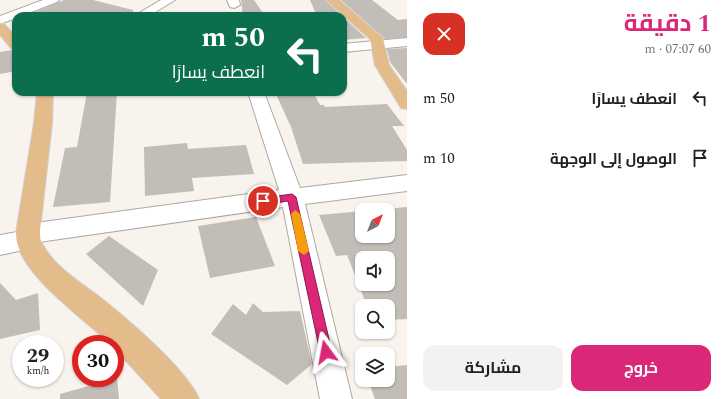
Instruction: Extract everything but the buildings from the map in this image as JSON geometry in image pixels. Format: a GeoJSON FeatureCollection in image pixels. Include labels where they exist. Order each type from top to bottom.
{"type":"FeatureCollection","features":[{"type":"Feature","properties":{"kind":"main road"},"geometry":{"type":"LineString","coordinates":[[332,0],[346,12]]}},
{"type":"Feature","properties":{"kind":"main road"},"geometry":{"type":"LineString","coordinates":[[347,12],[374,35],[378,45],[382,65],[407,104]]}},
{"type":"Feature","properties":{"kind":"main road"},"geometry":{"type":"LineString","coordinates":[[0,27],[12,40]]}},
{"type":"Feature","properties":{"kind":"main road"},"geometry":{"type":"LineString","coordinates":[[45,96],[44,114],[32,191],[28,237],[39,261],[51,274],[108,322],[154,366],[183,399]]}},
{"type":"Feature","properties":{"kind":"street"},"geometry":{"type":"LineString","coordinates":[[21,12],[53,0]]}},
{"type":"Feature","properties":{"kind":"street"},"geometry":{"type":"LineString","coordinates":[[147,12],[169,0]]}},
{"type":"Feature","properties":{"kind":"street"},"geometry":{"type":"LineString","coordinates":[[0,20],[12,15]]}},
{"type":"Feature","properties":{"kind":"street"},"geometry":{"type":"LineString","coordinates":[[347,48],[407,42]]}},
{"type":"Feature","properties":{"kind":"street"},"geometry":{"type":"LineString","coordinates":[[257,96],[292,197],[336,399]]}},
{"type":"Feature","properties":{"kind":"street"},"geometry":{"type":"LineString","coordinates":[[0,245],[28,237],[292,197],[407,183]]}},
{"type":"Feature","properties":{"kind":"slow traffic"},"geometry":{"type":"LineString","coordinates":[[295,214],[304,251]]}},
{"type":"Feature","properties":{"kind":"route"},"geometry":{"type":"LineString","coordinates":[[263,201],[292,197],[326,352]]}}]}
